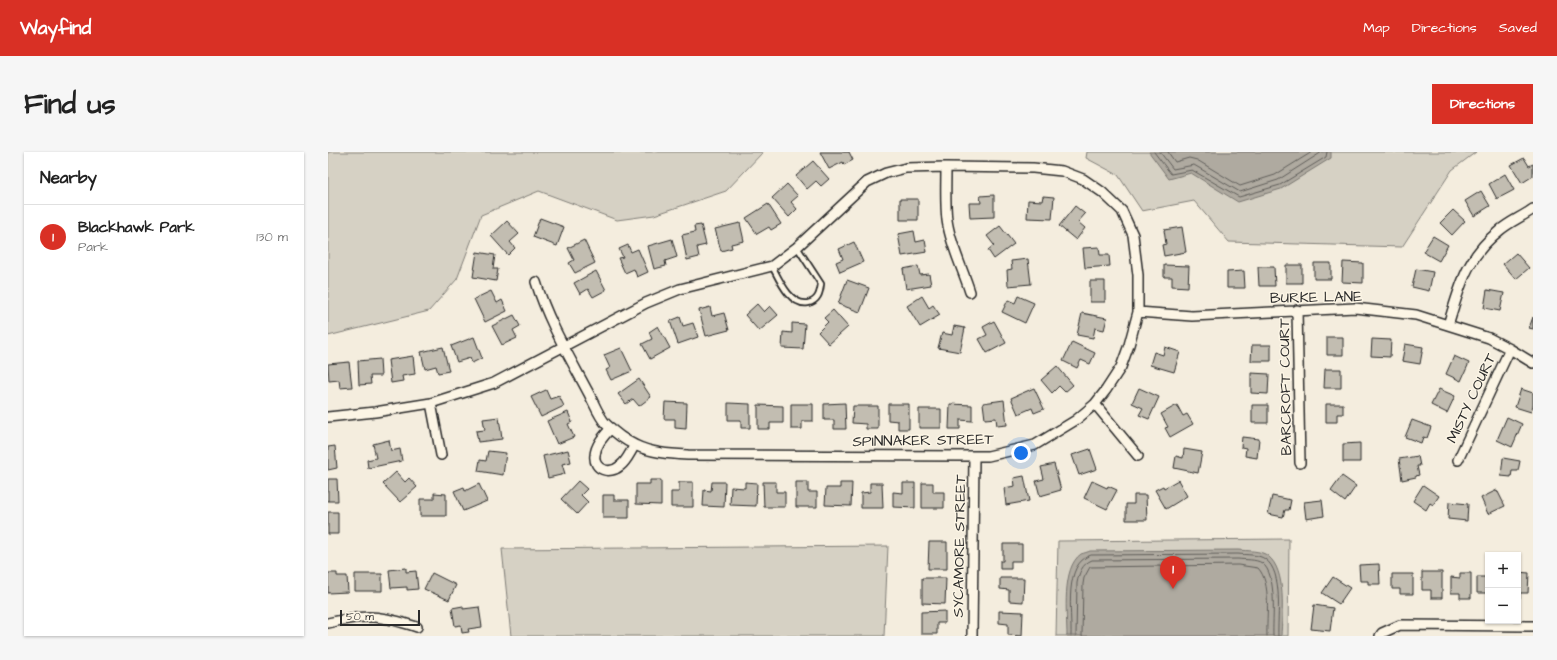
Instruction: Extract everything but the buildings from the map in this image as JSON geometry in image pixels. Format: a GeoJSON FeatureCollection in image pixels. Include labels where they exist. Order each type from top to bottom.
{"type":"FeatureCollection","features":[{"type":"Feature","properties":{"kind":"street"},"geometry":{"type":"LineString","coordinates":[[946,167],[948,221],[953,245],[963,268],[970,292]]}},
{"type":"Feature","properties":{"kind":"street","name":"SPINNAKER STREET"},"geometry":{"type":"LineString","coordinates":[[328,417],[375,412],[431,403],[494,383],[646,303],[680,289],[772,266],[797,247],[867,182],[886,173],[906,168],[1033,168],[1062,171],[1083,179],[1102,192],[1122,211],[1132,235],[1138,275],[1138,312],[1121,367],[1095,404],[1076,420],[1035,445],[988,456],[688,455],[669,454],[648,450],[634,445],[604,423],[564,347]]}},
{"type":"Feature","properties":{"kind":"street"},"geometry":{"type":"LineString","coordinates":[[1448,325],[1466,270],[1478,250],[1499,230],[1533,209]]}},
{"type":"Feature","properties":{"kind":"street"},"geometry":{"type":"LineString","coordinates":[[536,282],[543,305],[564,347]]}},
{"type":"Feature","properties":{"kind":"street","name":"BURKE LANE"},"geometry":{"type":"LineString","coordinates":[[1138,312],[1192,316],[1355,308],[1416,315],[1490,338],[1510,348],[1533,363]]}},
{"type":"Feature","properties":{"kind":"street","name":"BARCROFT COURT"},"geometry":{"type":"LineString","coordinates":[[1297,310],[1300,463]]}},
{"type":"Feature","properties":{"kind":"street","name":"MISTY COURT"},"geometry":{"type":"LineString","coordinates":[[1458,460],[1510,348]]}},
{"type":"Feature","properties":{"kind":"street"},"geometry":{"type":"LineString","coordinates":[[431,403],[441,455]]}},
{"type":"Feature","properties":{"kind":"street"},"geometry":{"type":"LineString","coordinates":[[1095,404],[1138,456]]}},
{"type":"Feature","properties":{"kind":"street"},"geometry":{"type":"LineString","coordinates":[[611,428],[596,447],[594,460],[596,465],[600,468],[610,472],[615,470],[625,461],[634,445]]}},
{"type":"Feature","properties":{"kind":"street","name":"SYCAMORE STREET"},"geometry":{"type":"LineString","coordinates":[[972,636],[974,456]]}},
{"type":"Feature","properties":{"kind":"street"},"geometry":{"type":"LineString","coordinates":[[328,623],[361,616],[377,616],[389,618],[417,627]]}},
{"type":"Feature","properties":{"kind":"street"},"geometry":{"type":"LineString","coordinates":[[1381,635],[1400,625],[1533,626]]}},
{"type":"Feature","properties":{"kind":"lane"},"geometry":{"type":"LineString","coordinates":[[772,266],[781,283],[795,300],[802,304],[811,302],[819,296],[821,284],[797,247]]}},
{"type":"Feature","properties":{"kind":"shaded area"},"geometry":{"type":"Polygon","coordinates":[[[328,152],[763,152],[726,191],[654,215],[617,220],[539,191],[481,215],[457,279],[429,311],[328,336],[328,152]]]}},
{"type":"Feature","properties":{"kind":"shaded area"},"geometry":{"type":"Polygon","coordinates":[[[1087,152],[1476,152],[1452,170],[1402,247],[1229,242],[1194,201],[1142,211],[1118,175],[1086,158],[1087,152]]]}},
{"type":"Feature","properties":{"kind":"shaded area"},"geometry":{"type":"Polygon","coordinates":[[[1289,539],[1288,636],[1056,636],[1058,541],[1289,539]]]}},
{"type":"Feature","properties":{"kind":"shaded area"},"geometry":{"type":"Polygon","coordinates":[[[888,546],[884,636],[511,636],[502,549],[888,546]]]}},
{"type":"Feature","properties":{"kind":"water"},"geometry":{"type":"Polygon","coordinates":[[[1149,152],[1331,152],[1331,158],[1281,189],[1238,202],[1191,173],[1169,179],[1149,152]]]}},
{"type":"Feature","properties":{"kind":"water"},"geometry":{"type":"Polygon","coordinates":[[[1090,551],[1254,551],[1265,554],[1274,563],[1281,582],[1281,636],[1067,636],[1066,592],[1070,570],[1081,554],[1090,551]]]}},
{"type":"Feature","properties":{"kind":"place","name":"Blackhawk Park"},"geometry":{"type":"Point","coordinates":[1173,589]}}]}
